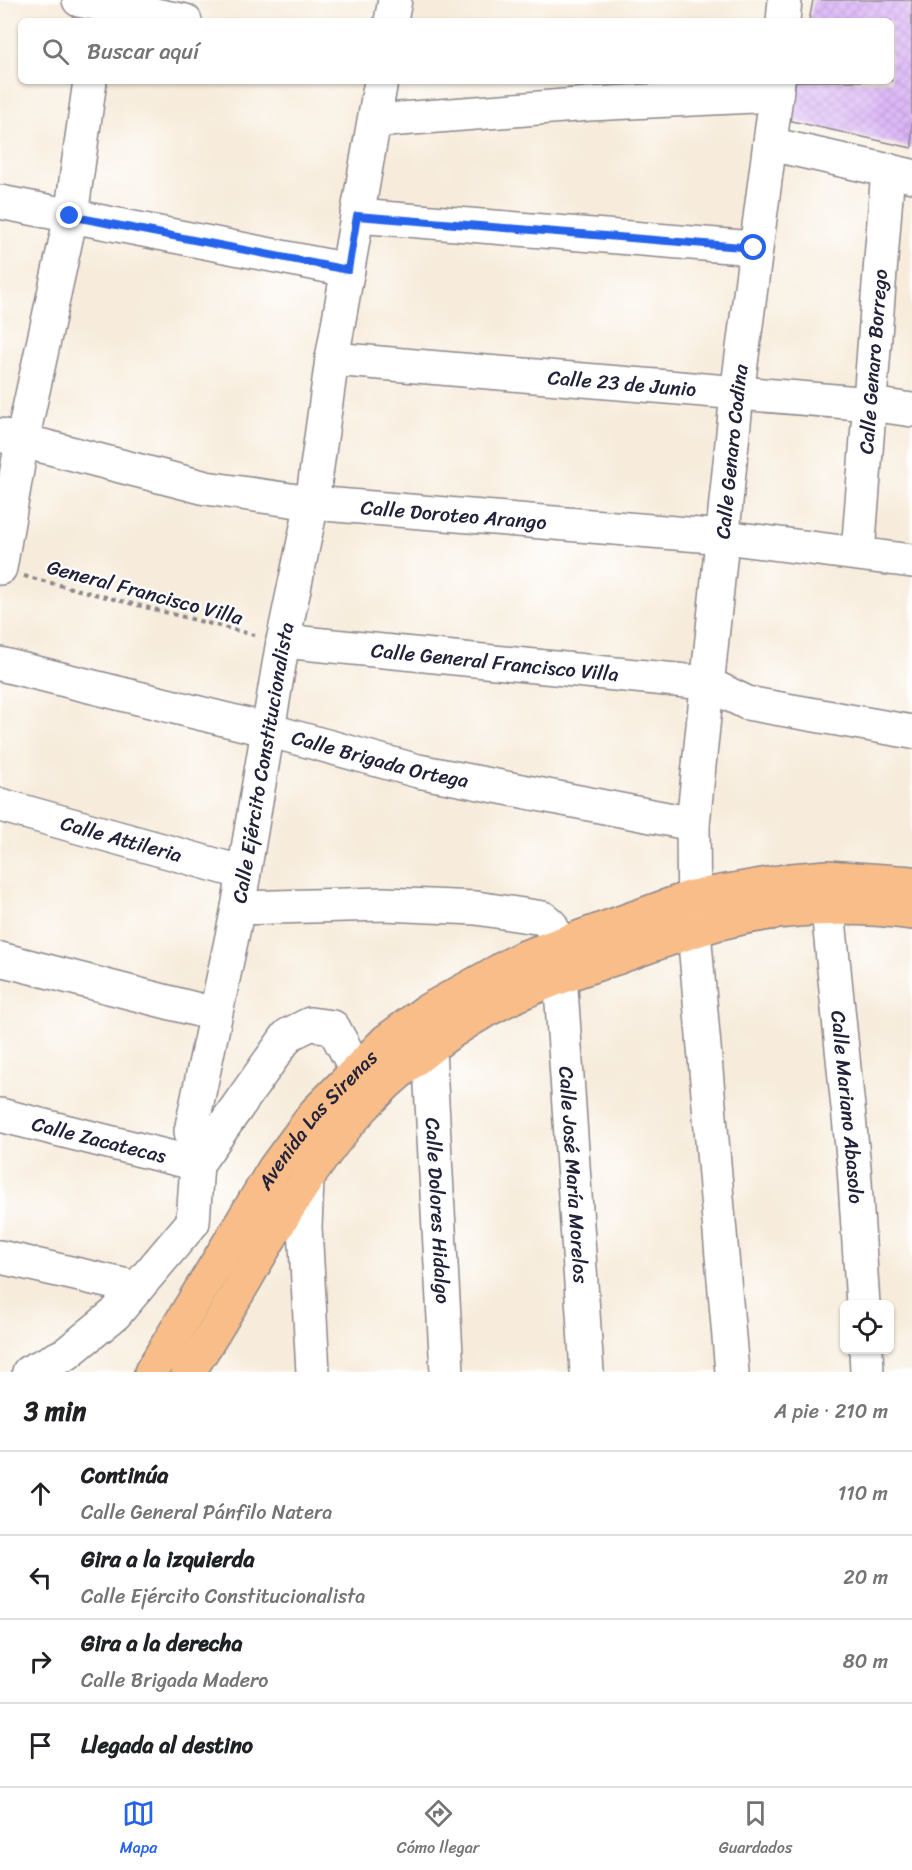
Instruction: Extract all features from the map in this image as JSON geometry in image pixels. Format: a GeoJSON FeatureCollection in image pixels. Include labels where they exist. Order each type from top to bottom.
{"type":"FeatureCollection","features":[{"type":"Feature","properties":{"kind":"main road","name":"Avenida Las Sirenas"},"geometry":{"type":"LineString","coordinates":[[151,1372],[274,1169],[316,1112],[386,1041],[425,1012],[482,978],[558,944],[692,897],[790,880],[827,877],[912,883]]}},
{"type":"Feature","properties":{"kind":"main road","name":"Avenida Las Sirenas"},"geometry":{"type":"LineString","coordinates":[[188,1372],[271,1235],[307,1180],[348,1125],[375,1095],[429,1049],[478,1016],[526,991],[560,977],[725,921],[776,913],[828,910],[912,914]]}},
{"type":"Feature","properties":{"kind":"street"},"geometry":{"type":"LineString","coordinates":[[392,18],[395,0]]}},
{"type":"Feature","properties":{"kind":"street"},"geometry":{"type":"LineString","coordinates":[[783,18],[785,0]]}},
{"type":"Feature","properties":{"kind":"street"},"geometry":{"type":"LineString","coordinates":[[95,6],[167,18]]}},
{"type":"Feature","properties":{"kind":"street"},"geometry":{"type":"LineString","coordinates":[[12,572],[11,438],[70,216],[90,84]]}},
{"type":"Feature","properties":{"kind":"street","name":"Calle Ejército Constitucionalista"},"geometry":{"type":"LineString","coordinates":[[29,1372],[66,1354],[115,1314],[193,1222],[197,1164],[191,1131],[238,908],[283,641],[312,503],[332,359],[381,84]]}},
{"type":"Feature","properties":{"kind":"street"},"geometry":{"type":"LineString","coordinates":[[375,121],[777,88]]}},
{"type":"Feature","properties":{"kind":"street","name":"Calle Genaro Codina"},"geometry":{"type":"LineString","coordinates":[[732,1372],[694,931],[693,824],[737,394],[754,248],[777,88]]}},
{"type":"Feature","properties":{"kind":"street"},"geometry":{"type":"LineString","coordinates":[[770,144],[900,173]]}},
{"type":"Feature","properties":{"kind":"street","name":"Calle Genaro Borrego"},"geometry":{"type":"LineString","coordinates":[[858,553],[871,404],[900,173]]}},
{"type":"Feature","properties":{"kind":"street"},"geometry":{"type":"LineString","coordinates":[[0,202],[348,270]]}},
{"type":"Feature","properties":{"kind":"street"},"geometry":{"type":"LineString","coordinates":[[357,216],[754,248]]}},
{"type":"Feature","properties":{"kind":"street","name":"Calle 23 de Junio"},"geometry":{"type":"LineString","coordinates":[[332,359],[871,404],[912,410]]}},
{"type":"Feature","properties":{"kind":"street","name":"Calle Doroteo Arango"},"geometry":{"type":"LineString","coordinates":[[11,438],[206,488],[312,503],[724,537],[912,561]]}},
{"type":"Feature","properties":{"kind":"street","name":"Calle General Francisco Villa"},"geometry":{"type":"LineString","coordinates":[[283,641],[706,683]]}},
{"type":"Feature","properties":{"kind":"street","name":"Calle Brigada Ortega"},"geometry":{"type":"LineString","coordinates":[[0,664],[268,730],[418,771],[693,824]]}},
{"type":"Feature","properties":{"kind":"street"},"geometry":{"type":"LineString","coordinates":[[706,683],[747,703],[912,732]]}},
{"type":"Feature","properties":{"kind":"street","name":"Calle Attileria"},"geometry":{"type":"LineString","coordinates":[[0,805],[244,873]]}},
{"type":"Feature","properties":{"kind":"street"},"geometry":{"type":"LineString","coordinates":[[238,908],[384,904],[476,908],[543,918],[551,925],[558,944]]}},
{"type":"Feature","properties":{"kind":"street","name":"Calle Mariano Abasolo"},"geometry":{"type":"LineString","coordinates":[[828,910],[854,1167],[863,1300]]}},
{"type":"Feature","properties":{"kind":"street","name":"Calle José María Morelos"},"geometry":{"type":"LineString","coordinates":[[558,944],[587,1372]]}},
{"type":"Feature","properties":{"kind":"street"},"geometry":{"type":"LineString","coordinates":[[0,959],[214,1014]]}},
{"type":"Feature","properties":{"kind":"street"},"geometry":{"type":"LineString","coordinates":[[197,1164],[288,1035],[310,1024],[333,1027],[356,1069]]}},
{"type":"Feature","properties":{"kind":"street","name":"Calle Dolores Hidalgo"},"geometry":{"type":"LineString","coordinates":[[429,1049],[431,1137],[447,1372]]}},
{"type":"Feature","properties":{"kind":"street","name":"Calle Zacatecas"},"geometry":{"type":"LineString","coordinates":[[0,1115],[197,1164]]}},
{"type":"Feature","properties":{"kind":"street"},"geometry":{"type":"LineString","coordinates":[[307,1180],[305,1239],[313,1372]]}},
{"type":"Feature","properties":{"kind":"street"},"geometry":{"type":"LineString","coordinates":[[0,1257],[137,1288]]}},
{"type":"Feature","properties":{"kind":"street"},"geometry":{"type":"LineString","coordinates":[[866,1354],[867,1372]]}},
{"type":"Feature","properties":{"kind":"path","name":"General Francisco Villa"},"geometry":{"type":"LineString","coordinates":[[12,572],[243,633],[283,641]]}},
{"type":"Feature","properties":{"kind":"building"},"geometry":{"type":"Polygon","coordinates":[[[813,0],[912,0],[912,148],[787,120],[795,84],[894,84],[894,18],[810,18],[813,0]]]}},
{"type":"Feature","properties":{"kind":"route"},"geometry":{"type":"LineString","coordinates":[[70,216],[348,270],[357,216],[754,248]]}}]}
